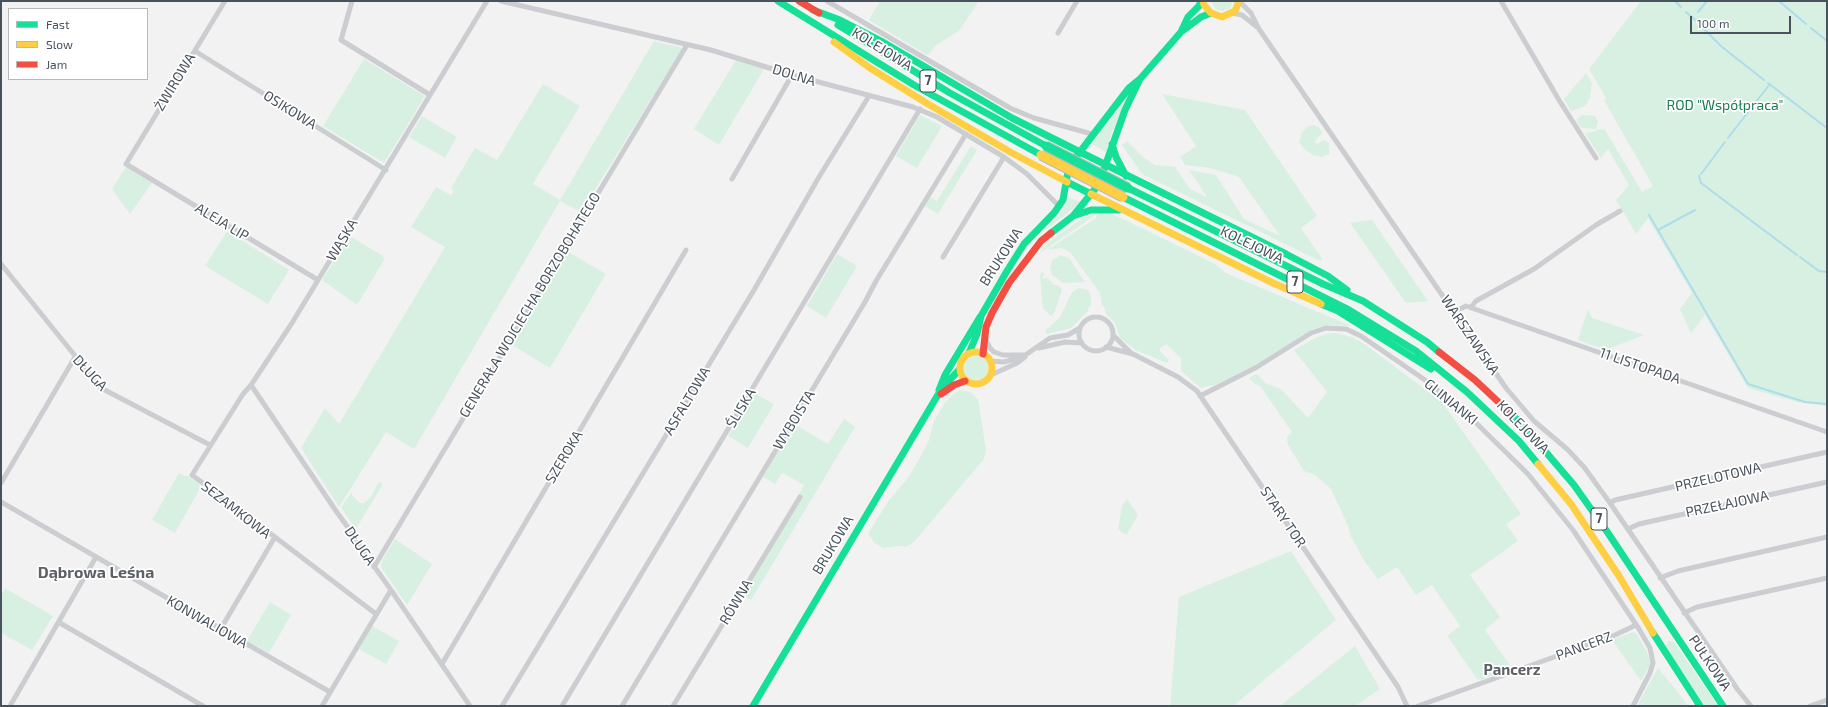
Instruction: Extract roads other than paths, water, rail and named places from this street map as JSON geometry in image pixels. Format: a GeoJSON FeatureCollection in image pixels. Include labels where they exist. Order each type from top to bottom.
{"type":"FeatureCollection","features":[{"type":"Feature","properties":{"kind":"main road","name":"KOLEJOWA"},"geometry":{"type":"LineString","coordinates":[[778,1],[914,85],[1040,155],[1123,198],[1338,304],[1393,336],[1457,383],[1507,429],[1557,486],[1608,559],[1661,646],[1700,706]]}},
{"type":"Feature","properties":{"kind":"main road","name":"KOLEJOWA"},"geometry":{"type":"LineString","coordinates":[[799,1],[920,76],[1046,146],[1323,284],[1362,301],[1399,323],[1446,356],[1475,380],[1521,423],[1553,458],[1586,501],[1675,635]]}},
{"type":"Feature","properties":{"kind":"main road"},"geometry":{"type":"LineString","coordinates":[[1181,32],[1188,18],[1202,1],[1211,13],[1222,17],[1232,13],[1238,6],[1239,1]]}},
{"type":"Feature","properties":{"kind":"main road"},"geometry":{"type":"LineString","coordinates":[[814,10],[840,20],[881,41],[1012,118],[1105,166],[1328,276],[1362,301]]}},
{"type":"Feature","properties":{"kind":"main road"},"geometry":{"type":"LineString","coordinates":[[1080,152],[1092,134],[1129,88],[1140,79],[1181,32],[1204,14],[1211,13]]}},
{"type":"Feature","properties":{"kind":"main road"},"geometry":{"type":"LineString","coordinates":[[816,25],[834,42],[870,68],[1012,153],[1123,210],[1293,292],[1338,312],[1370,330],[1416,360],[1457,383]]}},
{"type":"Feature","properties":{"kind":"main road"},"geometry":{"type":"LineString","coordinates":[[1105,166],[1127,106],[1140,79]]}},
{"type":"Feature","properties":{"kind":"main road"},"geometry":{"type":"LineString","coordinates":[[1112,144],[1117,160],[1126,176]]}},
{"type":"Feature","properties":{"kind":"main road","name":"BRUKOWA"},"geometry":{"type":"LineString","coordinates":[[969,353],[977,334],[981,316],[1024,244],[1059,206],[1065,193],[1070,166],[1080,152]]}},
{"type":"Feature","properties":{"kind":"main road","name":"BRUKOWA"},"geometry":{"type":"LineString","coordinates":[[983,354],[984,336],[992,313],[1010,283],[1041,241],[1073,216],[1091,194],[1105,166]]}},
{"type":"Feature","properties":{"kind":"main road"},"geometry":{"type":"LineString","coordinates":[[1073,216],[1091,210],[1123,210]]}},
{"type":"Feature","properties":{"kind":"main road"},"geometry":{"type":"LineString","coordinates":[[936,398],[945,375],[972,328],[981,316]]}},
{"type":"Feature","properties":{"kind":"main road"},"geometry":{"type":"LineString","coordinates":[[978,352],[983,354],[990,361],[992,369],[990,375],[981,384],[974,384],[965,381],[959,370],[962,359],[969,353],[978,352]]}},
{"type":"Feature","properties":{"kind":"main road","name":"BRUKOWA"},"geometry":{"type":"LineString","coordinates":[[753,706],[936,398],[943,387],[959,370]]}},
{"type":"Feature","properties":{"kind":"main road","name":"BRUKOWA"},"geometry":{"type":"LineString","coordinates":[[936,398],[954,385],[965,381]]}},
{"type":"Feature","properties":{"kind":"main road","name":"PUŁKOWA"},"geometry":{"type":"LineString","coordinates":[[1675,635],[1723,706]]}},
{"type":"Feature","properties":{"kind":"street","name":"ŻWIROWA"},"geometry":{"type":"LineString","coordinates":[[126,164],[225,1]]}},
{"type":"Feature","properties":{"kind":"street"},"geometry":{"type":"LineString","coordinates":[[352,1],[341,40],[430,94]]}},
{"type":"Feature","properties":{"kind":"street","name":"WĄSKA"},"geometry":{"type":"LineString","coordinates":[[192,475],[318,280],[488,1]]}},
{"type":"Feature","properties":{"kind":"street","name":"DOLNA"},"geometry":{"type":"LineString","coordinates":[[501,1],[739,57],[792,75],[920,109],[1004,157],[1027,174],[1059,206]]}},
{"type":"Feature","properties":{"kind":"street","name":"KOLEJOWA"},"geometry":{"type":"LineString","coordinates":[[827,1],[1010,108],[1034,118],[1092,134]]}},
{"type":"Feature","properties":{"kind":"street"},"geometry":{"type":"LineString","coordinates":[[1058,33],[1078,1]]}},
{"type":"Feature","properties":{"kind":"street","name":"WARSZAWSKA"},"geometry":{"type":"LineString","coordinates":[[1239,1],[1251,13],[1259,29],[1512,396],[1538,424],[1574,456],[1610,503],[1684,613],[1751,706]]}},
{"type":"Feature","properties":{"kind":"street"},"geometry":{"type":"LineString","coordinates":[[1501,1],[1559,100],[1596,158]]}},
{"type":"Feature","properties":{"kind":"street","name":"WARSZAWSKA"},"geometry":{"type":"LineString","coordinates":[[1232,13],[1242,15],[1259,29]]}},
{"type":"Feature","properties":{"kind":"street","name":"GENERAŁA WOJCIECHA BORZOBOHATEGO"},"geometry":{"type":"LineString","coordinates":[[374,567],[687,44]]}},
{"type":"Feature","properties":{"kind":"street","name":"OSIKOWA"},"geometry":{"type":"LineString","coordinates":[[195,50],[386,170]]}},
{"type":"Feature","properties":{"kind":"street"},"geometry":{"type":"LineString","coordinates":[[732,179],[792,75]]}},
{"type":"Feature","properties":{"kind":"street","name":"ASFALTOWA"},"geometry":{"type":"LineString","coordinates":[[502,706],[754,290],[819,177],[869,96]]}},
{"type":"Feature","properties":{"kind":"street","name":"ŚLISKA"},"geometry":{"type":"LineString","coordinates":[[562,706],[920,109]]}},
{"type":"Feature","properties":{"kind":"street","name":"WYBOISTA"},"geometry":{"type":"LineString","coordinates":[[622,706],[861,309],[876,281],[966,134]]}},
{"type":"Feature","properties":{"kind":"street"},"geometry":{"type":"LineString","coordinates":[[943,257],[1004,157]]}},
{"type":"Feature","properties":{"kind":"street","name":"ALEJA LIP"},"geometry":{"type":"LineString","coordinates":[[126,164],[318,280]]}},
{"type":"Feature","properties":{"kind":"street"},"geometry":{"type":"LineString","coordinates":[[1454,312],[1466,306],[1471,307],[1476,301],[1534,269],[1596,225],[1620,211]]}},
{"type":"Feature","properties":{"kind":"street","name":"SZEROKA"},"geometry":{"type":"LineString","coordinates":[[442,664],[686,250]]}},
{"type":"Feature","properties":{"kind":"street","name":"DŁUGA"},"geometry":{"type":"LineString","coordinates":[[1,264],[95,382],[109,393],[210,445]]}},
{"type":"Feature","properties":{"kind":"street","name":"11 LISTOPADA"},"geometry":{"type":"LineString","coordinates":[[1471,307],[1827,432]]}},
{"type":"Feature","properties":{"kind":"street"},"geometry":{"type":"LineString","coordinates":[[1036,348],[1065,342],[1082,343],[1093,350],[1098,350],[1106,347],[1110,343],[1113,335],[1110,325],[1101,318],[1090,318],[1084,322],[1081,328],[1080,334],[1082,343]]}},
{"type":"Feature","properties":{"kind":"street"},"geometry":{"type":"LineString","coordinates":[[990,375],[1017,363],[1050,338],[1068,335],[1081,328]]}},
{"type":"Feature","properties":{"kind":"street","name":"GLINIANKI"},"geometry":{"type":"LineString","coordinates":[[1200,396],[1257,367],[1318,330],[1339,328],[1361,336],[1425,380],[1459,407],[1497,442],[1528,474],[1573,530],[1636,625],[1650,648],[1654,663],[1652,670],[1632,706]]}},
{"type":"Feature","properties":{"kind":"street","name":"STARY TOR"},"geometry":{"type":"LineString","coordinates":[[1113,335],[1132,354]]}},
{"type":"Feature","properties":{"kind":"street"},"geometry":{"type":"LineString","coordinates":[[984,336],[990,348],[994,352],[1003,355],[1027,355]]}},
{"type":"Feature","properties":{"kind":"street","name":"STARY TOR"},"geometry":{"type":"LineString","coordinates":[[1106,347],[1132,354],[1182,380],[1200,396],[1398,687],[1407,706]]}},
{"type":"Feature","properties":{"kind":"street"},"geometry":{"type":"LineString","coordinates":[[990,361],[1004,362],[1027,355]]}},
{"type":"Feature","properties":{"kind":"street"},"geometry":{"type":"LineString","coordinates":[[1,483],[75,357]]}},
{"type":"Feature","properties":{"kind":"street","name":"DŁUGA"},"geometry":{"type":"LineString","coordinates":[[251,385],[470,706]]}},
{"type":"Feature","properties":{"kind":"street","name":"PRZELOTOWA"},"geometry":{"type":"LineString","coordinates":[[1610,503],[1615,500],[1827,452]]}},
{"type":"Feature","properties":{"kind":"street","name":"SEZAMKOWA"},"geometry":{"type":"LineString","coordinates":[[192,475],[275,537],[220,630]]}},
{"type":"Feature","properties":{"kind":"street","name":"PRZEŁAJOWA"},"geometry":{"type":"LineString","coordinates":[[1628,529],[1639,524],[1827,482]]}},
{"type":"Feature","properties":{"kind":"street","name":"RÓWNA"},"geometry":{"type":"LineString","coordinates":[[673,706],[800,497]]}},
{"type":"Feature","properties":{"kind":"street","name":"KONWALIOWA"},"geometry":{"type":"LineString","coordinates":[[1,502],[220,630],[330,692]]}},
{"type":"Feature","properties":{"kind":"street"},"geometry":{"type":"LineString","coordinates":[[275,537],[376,614]]}},
{"type":"Feature","properties":{"kind":"street"},"geometry":{"type":"LineString","coordinates":[[1660,578],[1673,572],[1827,537]]}},
{"type":"Feature","properties":{"kind":"street"},"geometry":{"type":"LineString","coordinates":[[10,706],[60,623],[96,557]]}},
{"type":"Feature","properties":{"kind":"street"},"geometry":{"type":"LineString","coordinates":[[1684,613],[1694,608],[1714,603],[1827,578]]}},
{"type":"Feature","properties":{"kind":"street"},"geometry":{"type":"LineString","coordinates":[[322,706],[391,590]]}},
{"type":"Feature","properties":{"kind":"street"},"geometry":{"type":"LineString","coordinates":[[60,623],[203,706]]}},
{"type":"Feature","properties":{"kind":"street","name":"PANCERZ"},"geometry":{"type":"LineString","coordinates":[[1418,706],[1619,633],[1636,625]]}},
{"type":"Feature","properties":{"kind":"street"},"geometry":{"type":"LineString","coordinates":[[1810,706],[1827,700]]}},
{"type":"Feature","properties":{"kind":"waterway"},"geometry":{"type":"LineString","coordinates":[[1675,1],[1681,7]]}},
{"type":"Feature","properties":{"kind":"waterway"},"geometry":{"type":"LineString","coordinates":[[1698,12],[1707,1]]}},
{"type":"Feature","properties":{"kind":"waterway"},"geometry":{"type":"LineString","coordinates":[[1779,1],[1806,24]]}},
{"type":"Feature","properties":{"kind":"waterway"},"geometry":{"type":"LineString","coordinates":[[1686,12],[1693,18]]}},
{"type":"Feature","properties":{"kind":"waterway"},"geometry":{"type":"LineString","coordinates":[[1693,18],[1722,47],[1764,80]]}},
{"type":"Feature","properties":{"kind":"waterway"},"geometry":{"type":"LineString","coordinates":[[1811,28],[1827,41]]}},
{"type":"Feature","properties":{"kind":"waterway"},"geometry":{"type":"LineString","coordinates":[[1768,83],[1827,128]]}},
{"type":"Feature","properties":{"kind":"waterway"},"geometry":{"type":"LineString","coordinates":[[1755,103],[1770,84]]}},
{"type":"Feature","properties":{"kind":"waterway"},"geometry":{"type":"LineString","coordinates":[[1728,138],[1752,107]]}},
{"type":"Feature","properties":{"kind":"waterway"},"geometry":{"type":"LineString","coordinates":[[1701,174],[1725,142]]}},
{"type":"Feature","properties":{"kind":"waterway"},"geometry":{"type":"LineString","coordinates":[[1699,176],[1701,183],[1797,255]]}},
{"type":"Feature","properties":{"kind":"waterway"},"geometry":{"type":"LineString","coordinates":[[1658,230],[1695,210]]}},
{"type":"Feature","properties":{"kind":"waterway"},"geometry":{"type":"LineString","coordinates":[[1649,215],[1748,384],[1805,402],[1827,404]]}},
{"type":"Feature","properties":{"kind":"waterway"},"geometry":{"type":"LineString","coordinates":[[1800,257],[1819,271],[1827,272]]}},
{"type":"Feature","properties":{"kind":"district","name":"Dąbrowa Leśna"},"geometry":{"type":"Point","coordinates":[96,573]}},
{"type":"Feature","properties":{"kind":"district","name":"Pancerz"},"geometry":{"type":"Point","coordinates":[1512,670]}},
{"type":"Feature","properties":{"kind":"park label","name":"ROD \"Współpraca\""},"geometry":{"type":"Point","coordinates":[1725,105]}}]}
